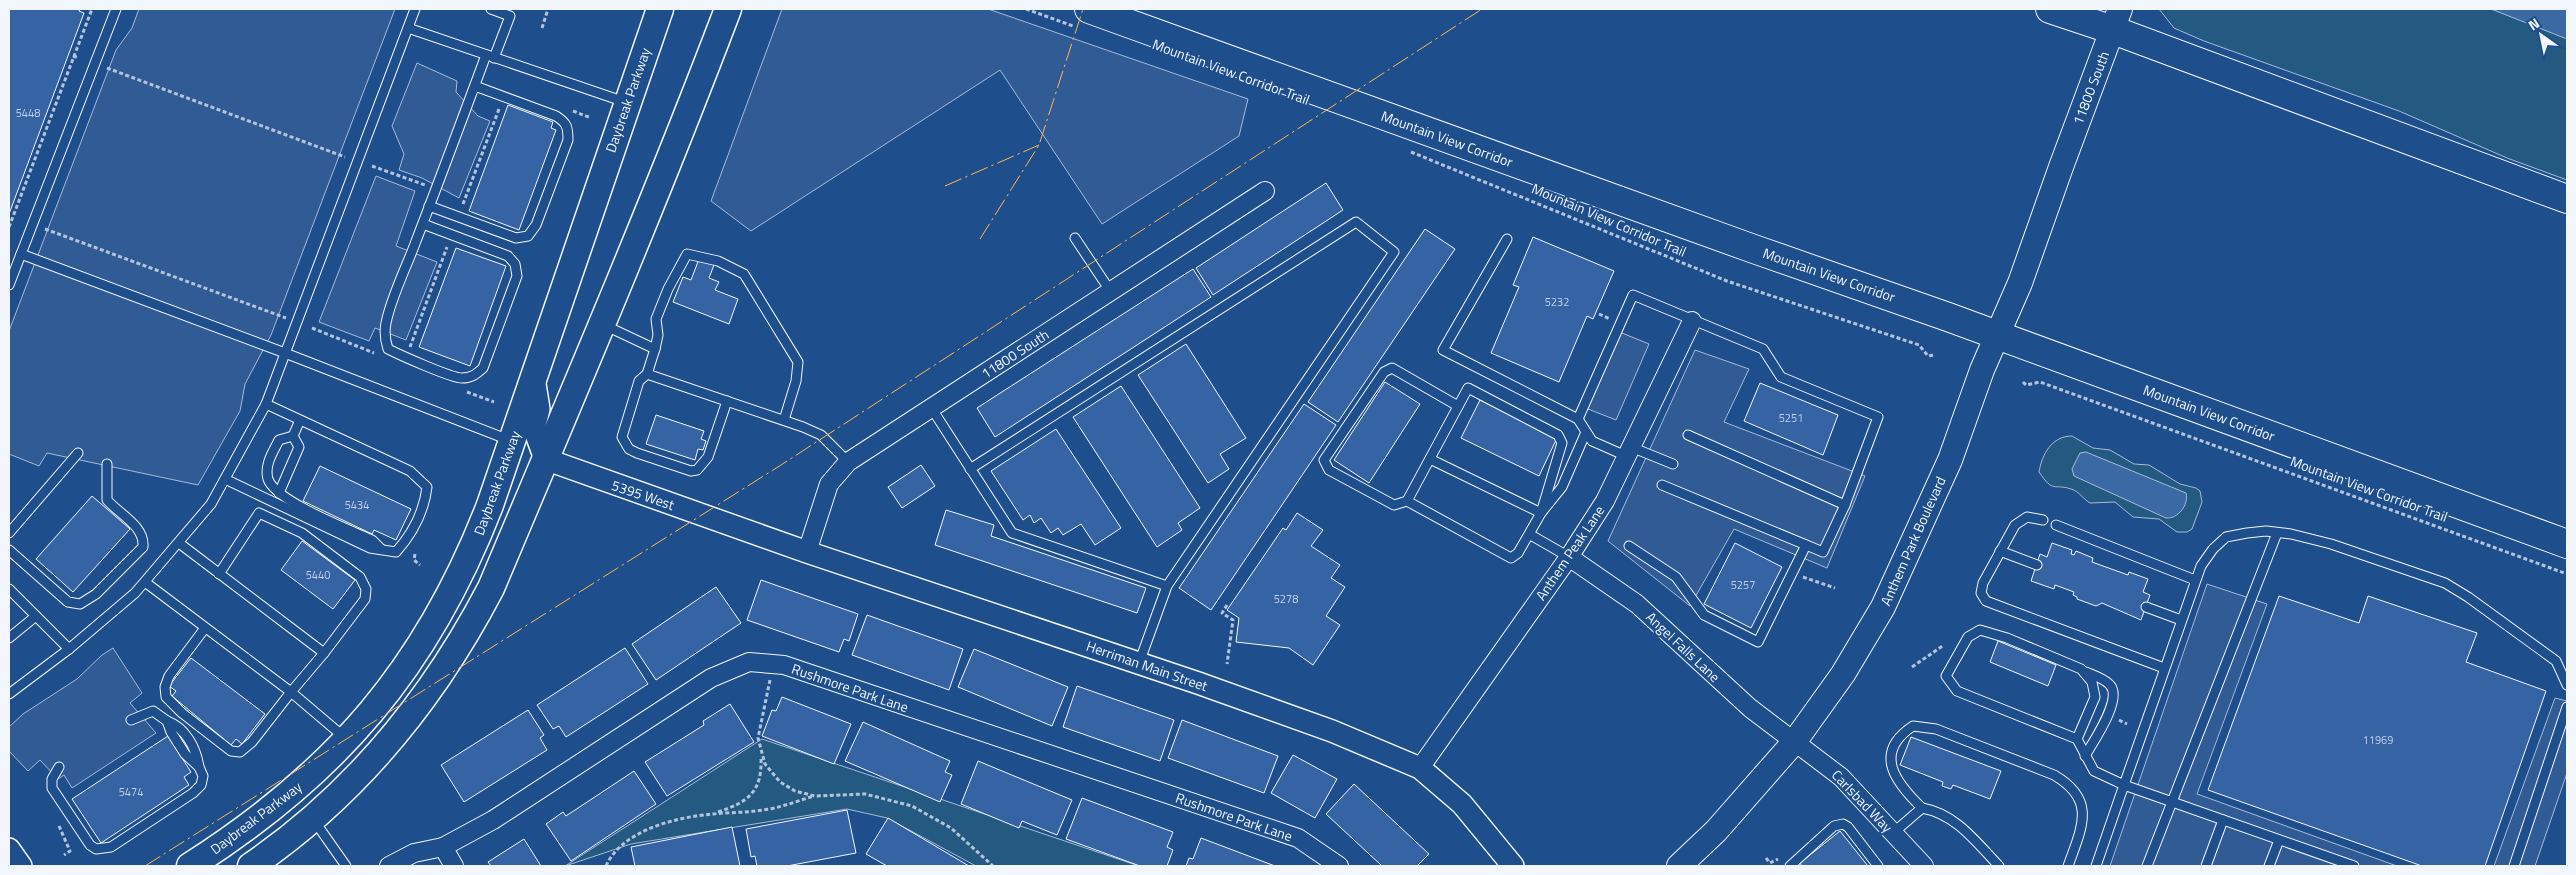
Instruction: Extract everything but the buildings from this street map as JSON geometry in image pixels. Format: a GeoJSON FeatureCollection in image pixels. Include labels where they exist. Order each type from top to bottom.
{"type":"FeatureCollection","features":[{"type":"Feature","properties":{"kind":"highway"},"geometry":{"type":"LineString","coordinates":[[2050,9],[2116,19],[2567,199]]}},
{"type":"Feature","properties":{"kind":"highway","name":"Mountain View Corridor"},"geometry":{"type":"LineString","coordinates":[[1083,18],[1996,336],[2567,544]]}},
{"type":"Feature","properties":{"kind":"main road","name":"Daybreak Parkway"},"geometry":{"type":"LineString","coordinates":[[190,866],[278,805],[348,741],[404,671],[422,645],[456,585],[484,522],[660,9]]}},
{"type":"Feature","properties":{"kind":"main road"},"geometry":{"type":"LineString","coordinates":[[251,866],[312,819],[365,770],[415,711],[458,648],[491,588],[603,325],[683,127],[728,9]]}},
{"type":"Feature","properties":{"kind":"main road","name":"11800 South"},"geometry":{"type":"LineString","coordinates":[[2061,167],[2116,19]]}},
{"type":"Feature","properties":{"kind":"main road","name":"Anthem Park Boulevard"},"geometry":{"type":"LineString","coordinates":[[1679,866],[1716,831],[1795,741],[1843,674],[1884,607],[1950,460],[1996,336],[2020,283],[2061,167]]}},
{"type":"Feature","properties":{"kind":"main road"},"geometry":{"type":"LineString","coordinates":[[491,588],[486,565],[509,512],[520,470],[521,458],[512,442]]}},
{"type":"Feature","properties":{"kind":"street","name":"11800 South"},"geometry":{"type":"LineString","coordinates":[[807,552],[829,484],[848,462],[1265,191]]}},
{"type":"Feature","properties":{"kind":"street","name":"Anthem Peak Lane"},"geometry":{"type":"LineString","coordinates":[[1420,768],[1569,557],[1605,500],[1692,321]]}},
{"type":"Feature","properties":{"kind":"street"},"geometry":{"type":"LineString","coordinates":[[534,378],[539,409],[534,429],[546,459]]}},
{"type":"Feature","properties":{"kind":"street","name":"5395 West"},"geometry":{"type":"LineString","coordinates":[[546,459],[742,529]]}},
{"type":"Feature","properties":{"kind":"street","name":"Herriman Main Street"},"geometry":{"type":"LineString","coordinates":[[742,529],[1332,731],[1420,768],[1462,804],[1514,866]]}},
{"type":"Feature","properties":{"kind":"street","name":"Angel Falls Lane"},"geometry":{"type":"LineString","coordinates":[[1569,557],[1637,604],[1750,708],[1795,741]]}},
{"type":"Feature","properties":{"kind":"street","name":"Rushmore Park Lane"},"geometry":{"type":"LineString","coordinates":[[389,866],[414,853],[443,846],[493,820],[711,678],[749,662],[784,665],[1298,838],[1338,866]]}},
{"type":"Feature","properties":{"kind":"street","name":"Carlsbad Way"},"geometry":{"type":"LineString","coordinates":[[1795,741],[1841,777],[1924,866]]}},
{"type":"Feature","properties":{"kind":"street"},"geometry":{"type":"LineString","coordinates":[[443,846],[454,866]]}},
{"type":"Feature","properties":{"kind":"street"},"geometry":{"type":"LineString","coordinates":[[9,849],[21,866]]}},
{"type":"Feature","properties":{"kind":"lane"},"geometry":{"type":"LineString","coordinates":[[9,285],[116,9]]}},
{"type":"Feature","properties":{"kind":"lane"},"geometry":{"type":"LineString","coordinates":[[9,694],[69,649],[135,594],[211,504],[266,404],[415,9]]}},
{"type":"Feature","properties":{"kind":"lane"},"geometry":{"type":"LineString","coordinates":[[423,224],[508,256],[515,264],[517,276],[483,368],[474,376],[461,378],[398,354],[388,349],[384,337],[386,321],[474,86],[511,12],[491,9]]}},
{"type":"Feature","properties":{"kind":"lane"},"geometry":{"type":"LineString","coordinates":[[408,28],[627,103]]}},
{"type":"Feature","properties":{"kind":"lane"},"geometry":{"type":"LineString","coordinates":[[429,206],[516,238],[528,236],[536,225],[568,140],[568,128],[565,122],[556,116],[474,86]]}},
{"type":"Feature","properties":{"kind":"lane"},"geometry":{"type":"LineString","coordinates":[[970,468],[1356,222],[1394,252],[1168,586],[1139,664]]}},
{"type":"Feature","properties":{"kind":"lane"},"geometry":{"type":"LineString","coordinates":[[1075,238],[1111,292]]}},
{"type":"Feature","properties":{"kind":"lane"},"geometry":{"type":"LineString","coordinates":[[1507,239],[1443,350],[1578,419],[1592,441],[1673,464]]}},
{"type":"Feature","properties":{"kind":"lane"},"geometry":{"type":"LineString","coordinates":[[21,254],[285,353],[512,442]]}},
{"type":"Feature","properties":{"kind":"lane"},"geometry":{"type":"LineString","coordinates":[[727,401],[708,458],[697,470],[691,471],[637,453],[629,449],[622,437],[639,381],[647,374],[655,349],[658,335],[656,319],[668,289],[687,254],[718,262],[744,274],[798,362],[796,381],[784,420]]}},
{"type":"Feature","properties":{"kind":"lane"},"geometry":{"type":"LineString","coordinates":[[1578,419],[1633,295],[1763,349],[1781,377],[1878,417],[1845,505],[1823,552],[1662,484]]}},
{"type":"Feature","properties":{"kind":"lane"},"geometry":{"type":"LineString","coordinates":[[603,325],[655,349]]}},
{"type":"Feature","properties":{"kind":"lane"},"geometry":{"type":"LineString","coordinates":[[1458,406],[1392,368],[1384,372],[1324,460],[1329,470],[1394,505],[1407,501],[1468,388],[1558,434],[1562,443],[1541,513]]}},
{"type":"Feature","properties":{"kind":"lane"},"geometry":{"type":"LineString","coordinates":[[647,374],[784,420],[821,435],[848,462]]}},
{"type":"Feature","properties":{"kind":"lane"},"geometry":{"type":"LineString","coordinates":[[225,479],[370,548],[396,552],[407,539],[424,506],[427,487],[419,479],[410,471],[266,404]]}},
{"type":"Feature","properties":{"kind":"lane"},"geometry":{"type":"LineString","coordinates":[[932,409],[1012,533],[1168,586]]}},
{"type":"Feature","properties":{"kind":"lane"},"geometry":{"type":"LineString","coordinates":[[293,436],[300,420]]}},
{"type":"Feature","properties":{"kind":"lane"},"geometry":{"type":"LineString","coordinates":[[1407,501],[1511,558],[1518,552],[1541,513],[1562,487],[1586,432]]}},
{"type":"Feature","properties":{"kind":"lane"},"geometry":{"type":"LineString","coordinates":[[1688,435],[1845,505]]}},
{"type":"Feature","properties":{"kind":"lane"},"geometry":{"type":"LineString","coordinates":[[293,436],[279,440],[267,465],[268,480],[279,494],[301,507],[372,540],[381,550]]}},
{"type":"Feature","properties":{"kind":"lane"},"geometry":{"type":"LineString","coordinates":[[279,494],[299,447],[293,436]]}},
{"type":"Feature","properties":{"kind":"lane"},"geometry":{"type":"LineString","coordinates":[[9,533],[78,453]]}},
{"type":"Feature","properties":{"kind":"lane"},"geometry":{"type":"LineString","coordinates":[[1430,459],[1541,513]]}},
{"type":"Feature","properties":{"kind":"lane"},"geometry":{"type":"LineString","coordinates":[[9,550],[68,602],[80,604],[92,598],[138,554],[143,542],[138,530],[107,500],[107,464]]}},
{"type":"Feature","properties":{"kind":"lane"},"geometry":{"type":"LineString","coordinates":[[206,628],[169,676],[165,687],[166,697],[182,713],[231,751],[240,752],[252,742],[365,599],[366,589],[360,577],[302,533],[259,513],[219,574]]}},
{"type":"Feature","properties":{"kind":"lane"},"geometry":{"type":"LineString","coordinates":[[2043,520],[2034,516],[2020,520],[2000,551],[1983,583],[1981,593],[1986,601],[2164,668]]}},
{"type":"Feature","properties":{"kind":"lane"},"geometry":{"type":"LineString","coordinates":[[2056,525],[2195,580]]}},
{"type":"Feature","properties":{"kind":"lane"},"geometry":{"type":"LineString","coordinates":[[2096,866],[2195,580],[2213,549],[2226,537],[2256,532],[2277,533],[2331,544],[2445,583],[2468,597],[2556,662],[2567,685]]}},
{"type":"Feature","properties":{"kind":"lane"},"geometry":{"type":"LineString","coordinates":[[2147,866],[2277,533]]}},
{"type":"Feature","properties":{"kind":"lane"},"geometry":{"type":"LineString","coordinates":[[1529,534],[1569,557]]}},
{"type":"Feature","properties":{"kind":"lane"},"geometry":{"type":"LineString","coordinates":[[179,543],[324,653]]}},
{"type":"Feature","properties":{"kind":"lane"},"geometry":{"type":"LineString","coordinates":[[1629,546],[1676,577],[1704,615],[1758,642],[1806,545]]}},
{"type":"Feature","properties":{"kind":"lane"},"geometry":{"type":"LineString","coordinates":[[2000,551],[2037,565]]}},
{"type":"Feature","properties":{"kind":"lane"},"geometry":{"type":"LineString","coordinates":[[145,582],[291,692],[348,741]]}},
{"type":"Feature","properties":{"kind":"lane"},"geometry":{"type":"LineString","coordinates":[[9,589],[69,649]]}},
{"type":"Feature","properties":{"kind":"lane"},"geometry":{"type":"LineString","coordinates":[[2146,607],[2181,620]]}},
{"type":"Feature","properties":{"kind":"lane"},"geometry":{"type":"LineString","coordinates":[[9,638],[36,616]]}},
{"type":"Feature","properties":{"kind":"lane"},"geometry":{"type":"LineString","coordinates":[[2085,756],[2111,710],[2114,692],[2110,684],[2081,669],[2007,638],[1980,630],[1968,637],[1946,676],[1957,691],[2077,739],[2085,756],[2094,771],[2124,785],[2279,840],[2327,862],[2354,866]]}},
{"type":"Feature","properties":{"kind":"lane"},"geometry":{"type":"LineString","coordinates":[[2077,739],[2095,697],[2092,682],[2081,669]]}},
{"type":"Feature","properties":{"kind":"lane"},"geometry":{"type":"LineString","coordinates":[[2514,866],[2567,706]]}},
{"type":"Feature","properties":{"kind":"lane"},"geometry":{"type":"LineString","coordinates":[[58,767],[52,779],[52,788],[90,845],[96,849],[103,850],[193,793],[201,785],[203,776],[199,767],[185,754],[171,732],[167,720],[153,711],[131,720]]}},
{"type":"Feature","properties":{"kind":"lane"},"geometry":{"type":"LineString","coordinates":[[1999,866],[1956,821],[1932,810],[1922,808],[1903,790],[1892,772],[1892,748],[1898,736],[1912,726],[1936,730],[2054,775],[2069,784],[2082,802],[2083,823],[2068,866]]}},
{"type":"Feature","properties":{"kind":"lane"},"geometry":{"type":"LineString","coordinates":[[1893,833],[1922,808]]}},
{"type":"Feature","properties":{"kind":"lane"},"geometry":{"type":"LineString","coordinates":[[312,819],[346,866]]}},
{"type":"Feature","properties":{"kind":"lane"},"geometry":{"type":"LineString","coordinates":[[2206,866],[2224,820]]}},
{"type":"Feature","properties":{"kind":"lane"},"geometry":{"type":"LineString","coordinates":[[1790,866],[1834,826],[1843,824],[1848,827],[1878,866]]}},
{"type":"Feature","properties":{"kind":"lane"},"geometry":{"type":"LineString","coordinates":[[2269,866],[2279,840]]}},
{"type":"Feature","properties":{"kind":"path"},"geometry":{"type":"LineString","coordinates":[[9,227],[92,9]]}},
{"type":"Feature","properties":{"kind":"path"},"geometry":{"type":"LineString","coordinates":[[542,28],[548,9]]}},
{"type":"Feature","properties":{"kind":"path"},"geometry":{"type":"LineString","coordinates":[[1026,9],[1083,18]]}},
{"type":"Feature","properties":{"kind":"path"},"geometry":{"type":"LineString","coordinates":[[73,56],[79,58]]}},
{"type":"Feature","properties":{"kind":"path"},"geometry":{"type":"LineString","coordinates":[[104,66],[348,158]]}},
{"type":"Feature","properties":{"kind":"path"},"geometry":{"type":"LineString","coordinates":[[461,210],[502,102]]}},
{"type":"Feature","properties":{"kind":"path","name":"Mountain View Corridor Trail"},"geometry":{"type":"LineString","coordinates":[[1408,151],[1727,281],[1919,345],[1928,356],[1934,355]]}},
{"type":"Feature","properties":{"kind":"path"},"geometry":{"type":"LineString","coordinates":[[372,166],[426,185]]}},
{"type":"Feature","properties":{"kind":"path"},"geometry":{"type":"LineString","coordinates":[[12,219],[18,220]]}},
{"type":"Feature","properties":{"kind":"path"},"geometry":{"type":"LineString","coordinates":[[45,229],[287,318]]}},
{"type":"Feature","properties":{"kind":"path"},"geometry":{"type":"LineString","coordinates":[[409,351],[450,240]]}},
{"type":"Feature","properties":{"kind":"path","name":"Mountain View Corridor Trail"},"geometry":{"type":"LineString","coordinates":[[2023,382],[2026,386],[2040,382],[2049,385],[2567,574]]}},
{"type":"Feature","properties":{"kind":"path"},"geometry":{"type":"LineString","coordinates":[[416,552],[414,560],[420,565]]}},
{"type":"Feature","properties":{"kind":"path"},"geometry":{"type":"LineString","coordinates":[[1799,576],[1836,588]]}},
{"type":"Feature","properties":{"kind":"path"},"geometry":{"type":"LineString","coordinates":[[1227,605],[1222,613],[1233,620],[1227,664]]}},
{"type":"Feature","properties":{"kind":"path"},"geometry":{"type":"LineString","coordinates":[[1912,667],[1944,645]]}},
{"type":"Feature","properties":{"kind":"path"},"geometry":{"type":"LineString","coordinates":[[715,813],[737,805],[753,794],[762,771],[758,729],[773,664]]}},
{"type":"Feature","properties":{"kind":"path"},"geometry":{"type":"LineString","coordinates":[[761,757],[780,782],[794,791],[815,796]]}},
{"type":"Feature","properties":{"kind":"path"},"geometry":{"type":"LineString","coordinates":[[606,866],[625,843],[645,832],[680,819],[715,813],[762,810],[815,796],[865,794],[912,806],[951,828],[993,866]]}},
{"type":"Feature","properties":{"kind":"path"},"geometry":{"type":"LineString","coordinates":[[57,820],[70,851],[64,855]]}},
{"type":"Feature","properties":{"kind":"shaded area"},"geometry":{"type":"Polygon","coordinates":[[[139,9],[395,9],[271,335],[245,384],[240,411],[198,485],[47,453],[39,466],[9,454],[9,331],[116,50],[132,28],[139,9]]]}},
{"type":"Feature","properties":{"kind":"shaded area"},"geometry":{"type":"Polygon","coordinates":[[[782,9],[988,9],[1248,99],[1239,136],[1102,224],[1000,70],[751,231],[711,201],[782,9]]]}},
{"type":"Feature","properties":{"kind":"shaded area"},"geometry":{"type":"Polygon","coordinates":[[[2159,9],[2567,9],[2567,180],[2507,158],[2399,111],[2204,41],[2174,28],[2159,9]]]}},
{"type":"Feature","properties":{"kind":"shaded area"},"geometry":{"type":"Polygon","coordinates":[[[2491,9],[2567,9],[2567,39],[2491,9]]]}},
{"type":"Feature","properties":{"kind":"shaded area"},"geometry":{"type":"Polygon","coordinates":[[[417,63],[457,81],[456,92],[478,116],[490,121],[459,198],[422,178],[399,170],[404,154],[392,126],[417,63]]]}},
{"type":"Feature","properties":{"kind":"shaded area"},"geometry":{"type":"Polygon","coordinates":[[[376,176],[415,191],[396,246],[437,262],[406,340],[375,328],[369,341],[319,322],[376,176]]]}},
{"type":"Feature","properties":{"kind":"shaded area"},"geometry":{"type":"Polygon","coordinates":[[[1617,331],[1649,344],[1616,420],[1583,407],[1617,331]]]}},
{"type":"Feature","properties":{"kind":"shaded area"},"geometry":{"type":"Polygon","coordinates":[[[1695,350],[1749,369],[1724,422],[1865,476],[1827,568],[1734,529],[1690,606],[1608,541],[1695,350]]]}},
{"type":"Feature","properties":{"kind":"shaded area"},"geometry":{"type":"Polygon","coordinates":[[[2072,436],[2093,448],[2110,450],[2134,464],[2149,465],[2180,484],[2196,488],[2200,491],[2202,502],[2192,529],[2187,532],[2177,532],[2159,519],[2133,517],[2115,502],[2090,503],[2074,490],[2048,483],[2039,472],[2045,453],[2059,439],[2072,436]]]}},
{"type":"Feature","properties":{"kind":"shaded area"},"geometry":{"type":"Polygon","coordinates":[[[2086,452],[2186,493],[2186,502],[2182,510],[2175,516],[2166,518],[2074,476],[2072,469],[2080,453],[2086,452]]]}},
{"type":"Feature","properties":{"kind":"shaded area"},"geometry":{"type":"Polygon","coordinates":[[[2207,584],[2267,604],[2197,794],[2397,866],[2110,866],[2207,584]]]}},
{"type":"Feature","properties":{"kind":"shaded area"},"geometry":{"type":"Polygon","coordinates":[[[113,648],[142,693],[130,703],[156,733],[72,788],[64,775],[58,779],[40,760],[28,771],[9,751],[9,727],[23,714],[77,679],[102,655],[113,648]]]}},
{"type":"Feature","properties":{"kind":"shaded area"},"geometry":{"type":"Polygon","coordinates":[[[2555,698],[2567,701],[2567,773],[2535,866],[2494,866],[2555,698]]]}},
{"type":"Feature","properties":{"kind":"shaded area"},"geometry":{"type":"Polygon","coordinates":[[[762,739],[1139,866],[976,866],[887,818],[847,809],[631,844],[565,866],[762,739]]]}},
{"type":"Feature","properties":{"kind":"power"},"geometry":{"type":"LineString","coordinates":[[980,239],[1039,145],[1083,9]]}},
{"type":"Feature","properties":{"kind":"power"},"geometry":{"type":"LineString","coordinates":[[145,866],[781,465],[1482,9]]}},
{"type":"Feature","properties":{"kind":"power"},"geometry":{"type":"LineString","coordinates":[[945,186],[1039,145]]}}]}
